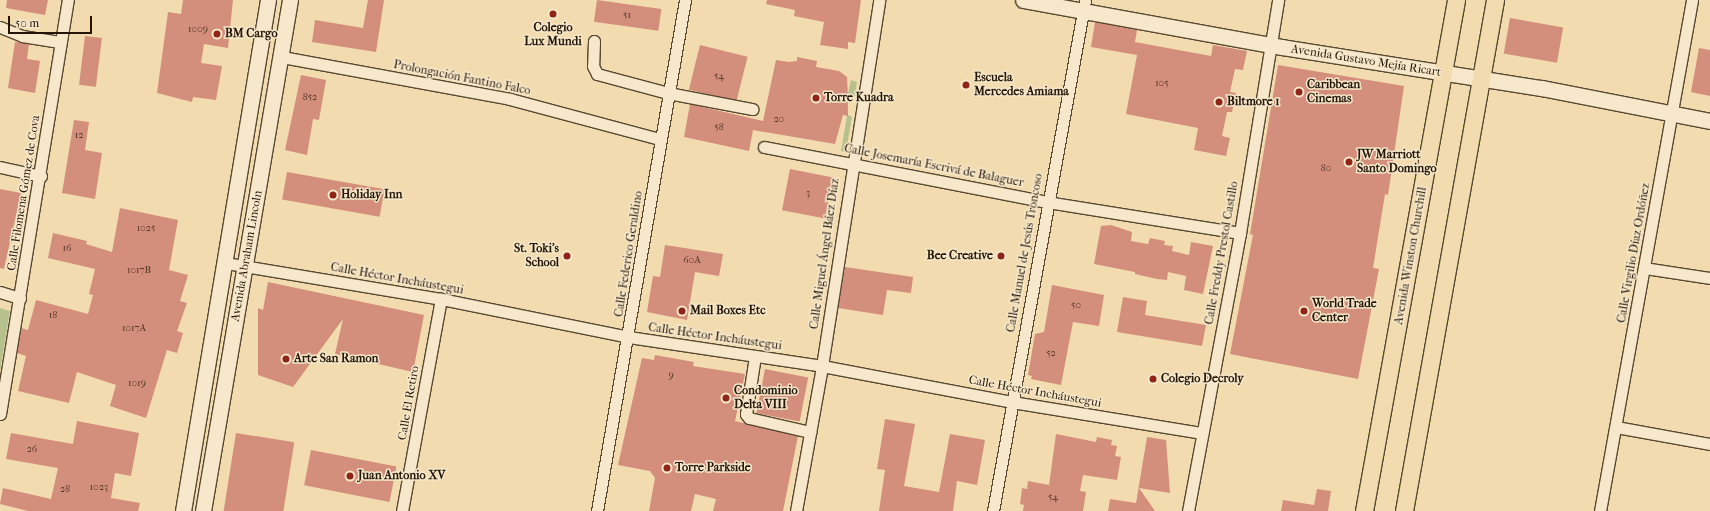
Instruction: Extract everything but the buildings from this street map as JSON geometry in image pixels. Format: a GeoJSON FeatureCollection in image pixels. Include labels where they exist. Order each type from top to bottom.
{"type":"FeatureCollection","features":[{"type":"Feature","properties":{"kind":"main road","name":"Avenida Abraham Lincoln"},"geometry":{"type":"LineString","coordinates":[[183,511],[226,263],[268,0]]}},
{"type":"Feature","properties":{"kind":"main road","name":"Avenida Abraham Lincoln"},"geometry":{"type":"LineString","coordinates":[[203,511],[282,57],[290,0]]}},
{"type":"Feature","properties":{"kind":"main road","name":"Avenida Gustavo Mejía Ricart"},"geometry":{"type":"LineString","coordinates":[[1023,0],[1084,6],[1271,45],[1481,80],[1542,88],[1710,121]]}},
{"type":"Feature","properties":{"kind":"main road","name":"Avenida Winston Churchill"},"geometry":{"type":"LineString","coordinates":[[1364,511],[1456,0]]}},
{"type":"Feature","properties":{"kind":"main road"},"geometry":{"type":"LineString","coordinates":[[1404,511],[1496,0]]}},
{"type":"Feature","properties":{"kind":"street","name":"Calle Filomena Gómez de Cova"},"geometry":{"type":"LineString","coordinates":[[0,414],[41,176],[60,42],[68,0]]}},
{"type":"Feature","properties":{"kind":"street","name":"Calle Federico Geraldino"},"geometry":{"type":"LineString","coordinates":[[597,511],[629,337],[659,139],[685,0]]}},
{"type":"Feature","properties":{"kind":"street","name":"Calle Miguel Ángel Báez Díaz"},"geometry":{"type":"LineString","coordinates":[[796,511],[822,366],[852,163],[879,0]]}},
{"type":"Feature","properties":{"kind":"street","name":"Calle Freddy Prestol Castillo"},"geometry":{"type":"LineString","coordinates":[[1188,511],[1240,233],[1278,0]]}},
{"type":"Feature","properties":{"kind":"street","name":"Calle Virgilio Díaz Ordóñez"},"geometry":{"type":"LineString","coordinates":[[1600,511],[1692,0]]}},
{"type":"Feature","properties":{"kind":"street","name":"Calle Manuel de Jesús Troncoso"},"geometry":{"type":"LineString","coordinates":[[993,511],[1047,202],[1084,6]]}},
{"type":"Feature","properties":{"kind":"street"},"geometry":{"type":"LineString","coordinates":[[0,27],[22,36],[60,42]]}},
{"type":"Feature","properties":{"kind":"street"},"geometry":{"type":"LineString","coordinates":[[594,41],[593,66],[596,74],[668,93],[752,109]]}},
{"type":"Feature","properties":{"kind":"street","name":"Prolongación Fantino Falco"},"geometry":{"type":"LineString","coordinates":[[282,57],[510,99],[659,139]]}},
{"type":"Feature","properties":{"kind":"street","name":"Calle Josemaría Escrivá de Balaguer"},"geometry":{"type":"LineString","coordinates":[[764,147],[1047,202],[1240,233]]}},
{"type":"Feature","properties":{"kind":"street"},"geometry":{"type":"LineString","coordinates":[[0,166],[41,176]]}},
{"type":"Feature","properties":{"kind":"street","name":"Calle Héctor Incháustegui"},"geometry":{"type":"LineString","coordinates":[[226,263],[441,299],[629,337],[822,366],[1012,402],[1202,433]]}},
{"type":"Feature","properties":{"kind":"street"},"geometry":{"type":"LineString","coordinates":[[1644,268],[1710,278]]}},
{"type":"Feature","properties":{"kind":"street"},"geometry":{"type":"LineString","coordinates":[[0,292],[20,298]]}},
{"type":"Feature","properties":{"kind":"street","name":"Calle El Retiro"},"geometry":{"type":"LineString","coordinates":[[402,511],[441,299]]}},
{"type":"Feature","properties":{"kind":"street"},"geometry":{"type":"LineString","coordinates":[[755,356],[746,414],[749,418],[810,432]]}},
{"type":"Feature","properties":{"kind":"street"},"geometry":{"type":"LineString","coordinates":[[1616,427],[1710,444]]}},
{"type":"Feature","properties":{"kind":"green space"},"geometry":{"type":"Polygon","coordinates":[[[830,69],[847,77],[848,94],[851,80],[857,82],[855,96],[848,95],[848,115],[852,117],[846,152],[841,151],[847,116],[827,85],[830,69]]]}},
{"type":"Feature","properties":{"kind":"green space"},"geometry":{"type":"Polygon","coordinates":[[[0,308],[10,311],[0,371],[0,308]]]}},
{"type":"Feature","properties":{"kind":"place","name":"Colegio Lux Mundi"},"geometry":{"type":"Point","coordinates":[553,14]}},
{"type":"Feature","properties":{"kind":"place","name":"BM Cargo"},"geometry":{"type":"Point","coordinates":[217,34]}},
{"type":"Feature","properties":{"kind":"place","name":"Escuela Mercedes Amiama"},"geometry":{"type":"Point","coordinates":[966,85]}},
{"type":"Feature","properties":{"kind":"place","name":"Caribbean Cinemas"},"geometry":{"type":"Point","coordinates":[1299,92]}},
{"type":"Feature","properties":{"kind":"place","name":"Torre Kuadra"},"geometry":{"type":"Point","coordinates":[816,98]}},
{"type":"Feature","properties":{"kind":"place","name":"Biltmore 1"},"geometry":{"type":"Point","coordinates":[1219,102]}},
{"type":"Feature","properties":{"kind":"place","name":"JW Marriott Santo Domingo"},"geometry":{"type":"Point","coordinates":[1349,162]}},
{"type":"Feature","properties":{"kind":"place","name":"Holiday Inn"},"geometry":{"type":"Point","coordinates":[333,195]}},
{"type":"Feature","properties":{"kind":"place","name":"St. Toki's School"},"geometry":{"type":"Point","coordinates":[567,256]}},
{"type":"Feature","properties":{"kind":"place","name":"Bee Creative"},"geometry":{"type":"Point","coordinates":[1001,256]}},
{"type":"Feature","properties":{"kind":"place","name":"Mail Boxes Etc"},"geometry":{"type":"Point","coordinates":[682,311]}},
{"type":"Feature","properties":{"kind":"place","name":"World Trade Center"},"geometry":{"type":"Point","coordinates":[1304,311]}},
{"type":"Feature","properties":{"kind":"place","name":"Arte San Ramon"},"geometry":{"type":"Point","coordinates":[286,359]}},
{"type":"Feature","properties":{"kind":"place","name":"Colegio Decroly"},"geometry":{"type":"Point","coordinates":[1153,379]}},
{"type":"Feature","properties":{"kind":"place","name":"Condominio Delta VIII"},"geometry":{"type":"Point","coordinates":[726,398]}},
{"type":"Feature","properties":{"kind":"place","name":"Torre Parkside"},"geometry":{"type":"Point","coordinates":[667,468]}},
{"type":"Feature","properties":{"kind":"place","name":"Juan Antonio XV"},"geometry":{"type":"Point","coordinates":[350,476]}}]}
